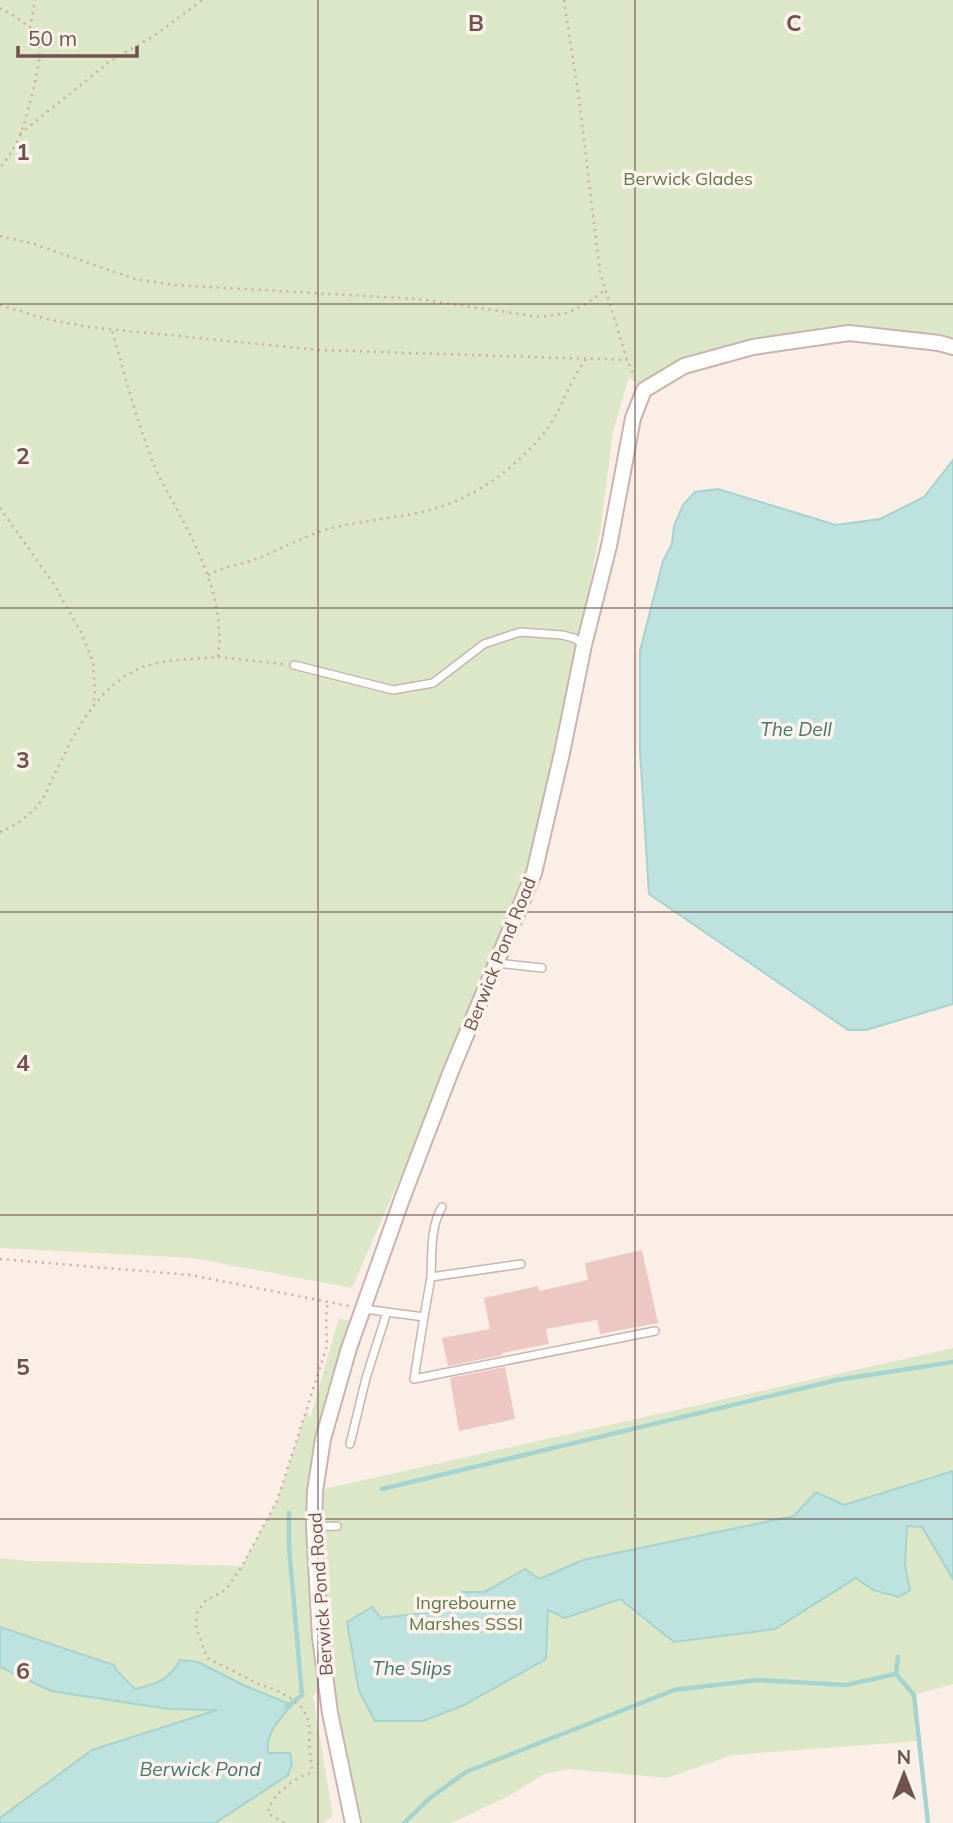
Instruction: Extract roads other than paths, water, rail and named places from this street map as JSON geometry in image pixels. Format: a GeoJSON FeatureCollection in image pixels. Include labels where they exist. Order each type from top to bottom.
{"type":"FeatureCollection","features":[{"type":"Feature","properties":{"kind":"street","name":"Berwick Pond Road"},"geometry":{"type":"LineString","coordinates":[[353,1823],[330,1713],[320,1637],[314,1527],[315,1491],[323,1439],[349,1348],[412,1173],[451,1071],[534,873],[584,645],[609,546],[633,418],[644,390],[684,366],[753,347],[849,333],[953,347]]}},
{"type":"Feature","properties":{"kind":"lane"},"geometry":{"type":"LineString","coordinates":[[294,665],[393,691],[433,683],[484,643],[520,632],[562,635],[574,638],[584,645]]}},
{"type":"Feature","properties":{"kind":"lane"},"geometry":{"type":"LineString","coordinates":[[497,963],[542,968]]}},
{"type":"Feature","properties":{"kind":"lane"},"geometry":{"type":"LineString","coordinates":[[442,1207],[433,1232],[430,1277],[414,1379],[655,1331]]}},
{"type":"Feature","properties":{"kind":"lane"},"geometry":{"type":"LineString","coordinates":[[430,1277],[521,1264]]}},
{"type":"Feature","properties":{"kind":"lane"},"geometry":{"type":"LineString","coordinates":[[363,1309],[424,1317]]}},
{"type":"Feature","properties":{"kind":"lane"},"geometry":{"type":"LineString","coordinates":[[350,1444],[366,1378],[387,1312]]}},
{"type":"Feature","properties":{"kind":"lane"},"geometry":{"type":"LineString","coordinates":[[314,1527],[337,1526]]}},
{"type":"Feature","properties":{"kind":"water","name":"The Dell"},"geometry":{"type":"Polygon","coordinates":[[[953,460],[953,1004],[866,1030],[848,1030],[649,894],[640,751],[640,651],[663,561],[672,544],[674,526],[683,505],[695,492],[718,489],[836,525],[880,519],[924,497],[953,460]]]}},
{"type":"Feature","properties":{"kind":"water","name":"The Slips"},"geometry":{"type":"Polygon","coordinates":[[[953,1471],[953,1579],[922,1527],[907,1526],[905,1565],[910,1590],[899,1597],[873,1590],[856,1578],[775,1629],[674,1642],[620,1599],[565,1618],[548,1610],[546,1659],[464,1705],[423,1721],[375,1721],[359,1691],[347,1622],[372,1607],[381,1618],[443,1611],[462,1592],[484,1592],[525,1569],[539,1579],[583,1560],[794,1516],[816,1492],[844,1505],[953,1471]]]}},
{"type":"Feature","properties":{"kind":"water","name":"Berwick Pond"},"geometry":{"type":"Polygon","coordinates":[[[0,1627],[114,1665],[135,1689],[162,1680],[180,1660],[198,1662],[243,1685],[292,1705],[274,1727],[268,1746],[268,1753],[290,1753],[292,1764],[288,1775],[215,1823],[0,1823],[0,1818],[92,1750],[217,1710],[169,1709],[51,1691],[0,1667],[0,1627]]]}},
{"type":"Feature","properties":{"kind":"waterway"},"geometry":{"type":"LineString","coordinates":[[382,1489],[837,1380],[953,1362]]}},
{"type":"Feature","properties":{"kind":"waterway"},"geometry":{"type":"LineString","coordinates":[[286,1707],[302,1695],[289,1547],[289,1513]]}},
{"type":"Feature","properties":{"kind":"waterway"},"geometry":{"type":"LineString","coordinates":[[898,1657],[896,1674],[914,1695],[928,1823]]}},
{"type":"Feature","properties":{"kind":"waterway"},"geometry":{"type":"LineString","coordinates":[[404,1823],[430,1798],[466,1772],[674,1690],[758,1680],[846,1685],[896,1674]]}},
{"type":"Feature","properties":{"kind":"park label","name":"Berwick Glades"},"geometry":{"type":"Point","coordinates":[688,179]}},
{"type":"Feature","properties":{"kind":"park label","name":"Ingrebourne Marshes SSSI"},"geometry":{"type":"Point","coordinates":[466,1613]}}]}
